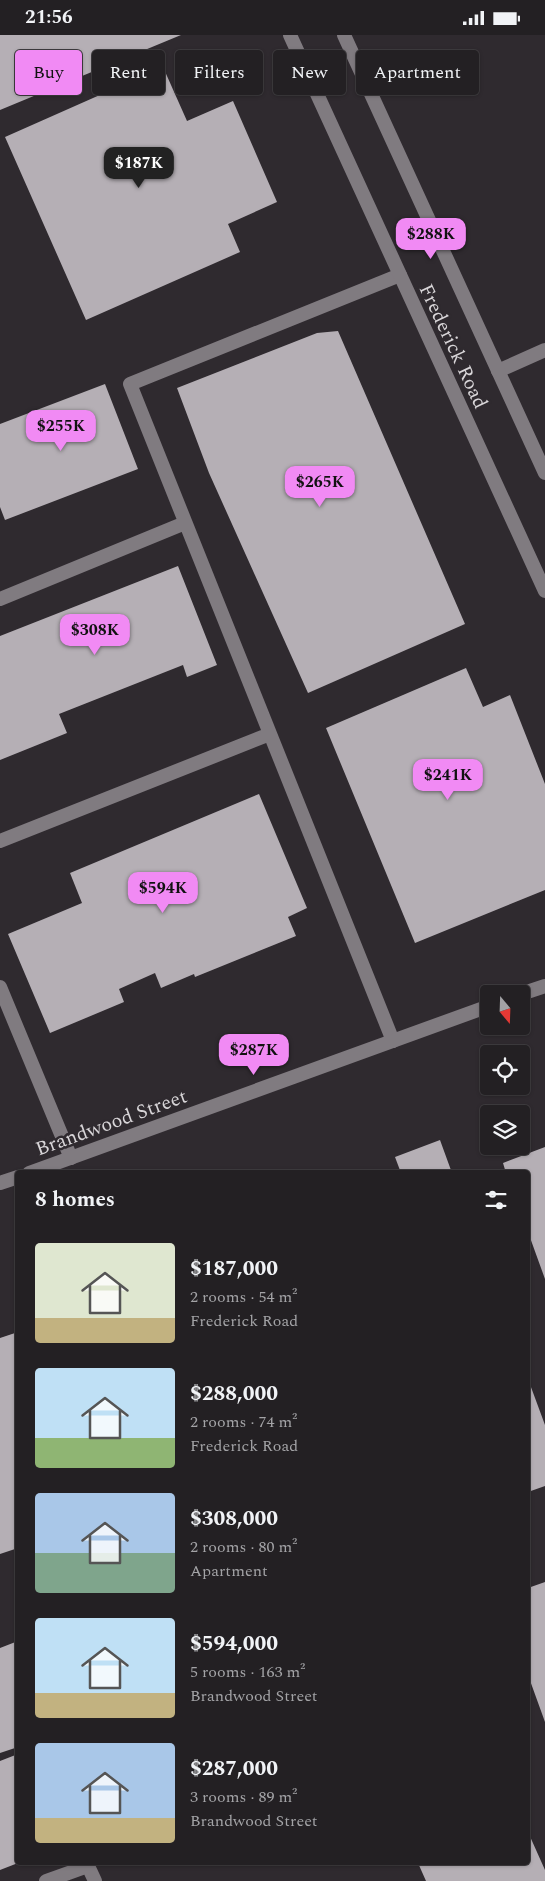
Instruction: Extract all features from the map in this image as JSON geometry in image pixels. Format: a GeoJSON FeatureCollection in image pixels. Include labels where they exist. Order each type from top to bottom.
{"type":"FeatureCollection","features":[{"type":"Feature","properties":{"kind":"main road","name":"Frederick Road"},"geometry":{"type":"LineString","coordinates":[[290,35],[545,591]]}},
{"type":"Feature","properties":{"kind":"main road","name":"Frederick Road"},"geometry":{"type":"LineString","coordinates":[[344,35],[545,473]]}},
{"type":"Feature","properties":{"kind":"main road"},"geometry":{"type":"LineString","coordinates":[[393,1041],[130,384],[400,275]]}},
{"type":"Feature","properties":{"kind":"main road"},"geometry":{"type":"LineString","coordinates":[[498,371],[545,350]]}},
{"type":"Feature","properties":{"kind":"main road"},"geometry":{"type":"LineString","coordinates":[[0,599],[185,523]]}},
{"type":"Feature","properties":{"kind":"main road"},"geometry":{"type":"LineString","coordinates":[[0,841],[270,734]]}},
{"type":"Feature","properties":{"kind":"main road"},"geometry":{"type":"LineString","coordinates":[[530,991],[545,986]]}},
{"type":"Feature","properties":{"kind":"main road"},"geometry":{"type":"LineString","coordinates":[[0,987],[71,1157]]}},
{"type":"Feature","properties":{"kind":"main road","name":"Brandwood Street"},"geometry":{"type":"LineString","coordinates":[[37,1170],[480,1009]]}},
{"type":"Feature","properties":{"kind":"main road","name":"Brandwood Street"},"geometry":{"type":"LineString","coordinates":[[0,1183],[15,1178]]}},
{"type":"Feature","properties":{"kind":"main road"},"geometry":{"type":"LineString","coordinates":[[46,1881],[88,1866],[95,1881]]}},
{"type":"Feature","properties":{"kind":"building"},"geometry":{"type":"Polygon","coordinates":[[[0,35],[181,35],[145,50],[92,50],[92,72],[82,76],[82,50],[15,50],[15,95],[36,95],[0,110],[0,35]]]}},
{"type":"Feature","properties":{"kind":"building"},"geometry":{"type":"Polygon","coordinates":[[[165,72],[187,121],[233,101],[277,202],[228,224],[240,252],[86,320],[5,137],[100,95],[165,95],[165,72]]]}},
{"type":"Feature","properties":{"kind":"building"},"geometry":{"type":"Polygon","coordinates":[[[338,331],[465,624],[308,693],[209,473],[177,388],[317,333],[338,331]]]}},
{"type":"Feature","properties":{"kind":"building"},"geometry":{"type":"Polygon","coordinates":[[[105,384],[138,469],[5,520],[0,507],[0,424],[105,384]]]}},
{"type":"Feature","properties":{"kind":"building"},"geometry":{"type":"Polygon","coordinates":[[[178,566],[217,665],[187,677],[183,665],[59,714],[67,733],[0,760],[0,636],[178,566]]]}},
{"type":"Feature","properties":{"kind":"building"},"geometry":{"type":"Polygon","coordinates":[[[466,668],[483,707],[510,695],[545,784],[545,890],[415,943],[326,728],[466,668]]]}},
{"type":"Feature","properties":{"kind":"building"},"geometry":{"type":"Polygon","coordinates":[[[259,794],[307,908],[288,917],[296,936],[195,977],[194,974],[161,988],[155,973],[119,989],[124,1002],[50,1033],[8,934],[82,903],[70,873],[259,794]]]}},
{"type":"Feature","properties":{"kind":"building"},"geometry":{"type":"Polygon","coordinates":[[[440,1140],[451,1170],[400,1170],[395,1157],[440,1140]]]}},
{"type":"Feature","properties":{"kind":"building"},"geometry":{"type":"Polygon","coordinates":[[[545,1147],[545,1279],[530,1238],[530,1170],[505,1170],[503,1163],[524,1155],[530,1155],[530,1153],[545,1147]]]}},
{"type":"Feature","properties":{"kind":"building"},"geometry":{"type":"Polygon","coordinates":[[[15,1333],[15,1549],[0,1554],[0,1338],[15,1333]]]}},
{"type":"Feature","properties":{"kind":"building"},"geometry":{"type":"Polygon","coordinates":[[[530,1384],[545,1425],[545,1486],[530,1491],[530,1384]]]}},
{"type":"Feature","properties":{"kind":"building"},"geometry":{"type":"Polygon","coordinates":[[[545,1582],[545,1722],[530,1681],[530,1587],[545,1582]]]}},
{"type":"Feature","properties":{"kind":"building"},"geometry":{"type":"Polygon","coordinates":[[[15,1642],[15,1748],[0,1753],[0,1648],[15,1642]]]}},
{"type":"Feature","properties":{"kind":"building"},"geometry":{"type":"Polygon","coordinates":[[[15,1755],[15,1864],[0,1870],[0,1761],[15,1755]]]}},
{"type":"Feature","properties":{"kind":"building"},"geometry":{"type":"Polygon","coordinates":[[[530,1836],[545,1870],[545,1881],[426,1881],[419,1865],[530,1865],[530,1836]]]}}]}
